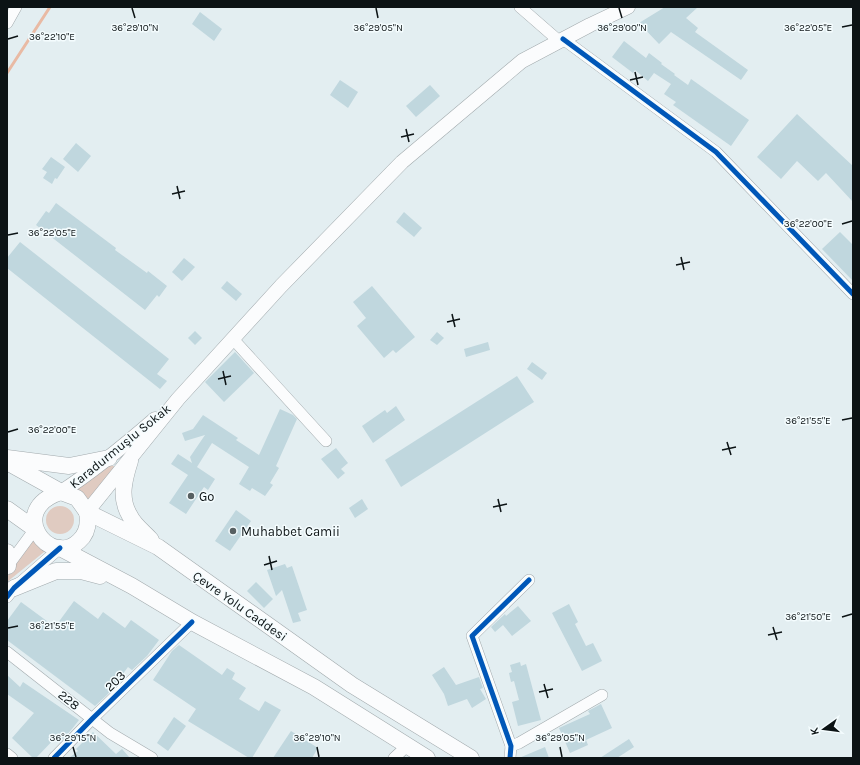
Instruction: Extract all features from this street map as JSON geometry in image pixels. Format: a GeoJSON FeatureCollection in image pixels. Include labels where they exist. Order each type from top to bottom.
{"type":"FeatureCollection","features":[{"type":"Feature","properties":{"kind":"highway"},"geometry":{"type":"LineString","coordinates":[[7,458],[69,466],[109,458]]}},
{"type":"Feature","properties":{"kind":"highway"},"geometry":{"type":"LineString","coordinates":[[130,461],[123,483],[123,497],[130,517],[158,547]]}},
{"type":"Feature","properties":{"kind":"highway","name":"Çevre Yolu Caddesi"},"geometry":{"type":"LineString","coordinates":[[7,462],[61,492],[77,498],[87,512],[158,547],[352,684],[471,758]]}},
{"type":"Feature","properties":{"kind":"highway"},"geometry":{"type":"LineString","coordinates":[[35,529],[35,516],[38,507],[44,500],[61,492]]}},
{"type":"Feature","properties":{"kind":"highway"},"geometry":{"type":"LineString","coordinates":[[7,509],[35,529],[44,541],[52,546],[60,548],[132,586],[192,622],[314,687],[426,758]]}},
{"type":"Feature","properties":{"kind":"highway"},"geometry":{"type":"LineString","coordinates":[[60,548],[69,547],[77,543],[83,537],[87,530],[89,521],[87,512]]}},
{"type":"Feature","properties":{"kind":"highway"},"geometry":{"type":"LineString","coordinates":[[11,593],[56,571],[80,571],[132,586]]}},
{"type":"Feature","properties":{"kind":"main road"},"geometry":{"type":"LineString","coordinates":[[178,399],[280,286],[402,162],[522,61],[628,7]]}},
{"type":"Feature","properties":{"kind":"main road","name":"Karadurmuşlu Sokak"},"geometry":{"type":"LineString","coordinates":[[61,492],[85,477],[109,458],[178,399]]}},
{"type":"Feature","properties":{"kind":"main road","name":"Karadurmuşlu Sokak"},"geometry":{"type":"LineString","coordinates":[[87,512],[130,461],[178,399]]}},
{"type":"Feature","properties":{"kind":"street"},"geometry":{"type":"LineString","coordinates":[[7,23],[16,7]]}},
{"type":"Feature","properties":{"kind":"street"},"geometry":{"type":"LineString","coordinates":[[520,7],[561,40],[716,152],[853,294]]}},
{"type":"Feature","properties":{"kind":"street"},"geometry":{"type":"LineString","coordinates":[[233,339],[326,441]]}},
{"type":"Feature","properties":{"kind":"street"},"geometry":{"type":"LineString","coordinates":[[8,562],[35,529]]}},
{"type":"Feature","properties":{"kind":"street"},"geometry":{"type":"LineString","coordinates":[[11,593],[60,548]]}},
{"type":"Feature","properties":{"kind":"street"},"geometry":{"type":"LineString","coordinates":[[510,758],[511,746],[472,636],[529,580]]}},
{"type":"Feature","properties":{"kind":"street","name":"203"},"geometry":{"type":"LineString","coordinates":[[54,758],[192,622]]}},
{"type":"Feature","properties":{"kind":"street","name":"228"},"geometry":{"type":"LineString","coordinates":[[7,652],[93,718],[110,733],[152,758]]}},
{"type":"Feature","properties":{"kind":"street"},"geometry":{"type":"LineString","coordinates":[[511,746],[519,743],[602,695]]}},
{"type":"Feature","properties":{"kind":"street"},"geometry":{"type":"LineString","coordinates":[[394,758],[407,746]]}},
{"type":"Feature","properties":{"kind":"street"},"geometry":{"type":"LineString","coordinates":[[7,754],[12,758]]}},
{"type":"Feature","properties":{"kind":"shaded area"},"geometry":{"type":"Polygon","coordinates":[[[110,464],[115,467],[89,502],[73,490],[110,464]]]}},
{"type":"Feature","properties":{"kind":"shaded area"},"geometry":{"type":"Polygon","coordinates":[[[60,506],[70,510],[74,520],[70,530],[60,534],[50,530],[46,520],[50,510],[60,506]]]}},
{"type":"Feature","properties":{"kind":"shaded area"},"geometry":{"type":"Polygon","coordinates":[[[34,537],[49,548],[7,582],[7,577],[34,537]]]}},
{"type":"Feature","properties":{"kind":"building"},"geometry":{"type":"Polygon","coordinates":[[[665,7],[698,7],[686,18],[698,28],[695,32],[748,70],[741,80],[671,32],[659,44],[639,23],[665,7]]]}},
{"type":"Feature","properties":{"kind":"building"},"geometry":{"type":"Polygon","coordinates":[[[200,12],[222,29],[214,41],[192,24],[200,12]]]}},
{"type":"Feature","properties":{"kind":"building"},"geometry":{"type":"Polygon","coordinates":[[[624,41],[646,58],[649,53],[688,85],[691,79],[749,120],[731,146],[673,105],[676,102],[664,94],[671,84],[654,73],[648,81],[635,70],[633,73],[612,57],[624,41]]]}},
{"type":"Feature","properties":{"kind":"building"},"geometry":{"type":"Polygon","coordinates":[[[340,80],[358,92],[348,108],[330,95],[340,80]]]}},
{"type":"Feature","properties":{"kind":"building"},"geometry":{"type":"Polygon","coordinates":[[[430,85],[440,96],[416,117],[406,106],[430,85]]]}},
{"type":"Feature","properties":{"kind":"building"},"geometry":{"type":"Polygon","coordinates":[[[797,114],[853,166],[853,202],[826,173],[818,181],[797,161],[781,179],[757,157],[797,114]]]}},
{"type":"Feature","properties":{"kind":"building"},"geometry":{"type":"Polygon","coordinates":[[[76,143],[91,156],[78,172],[63,159],[76,143]]]}},
{"type":"Feature","properties":{"kind":"building"},"geometry":{"type":"Polygon","coordinates":[[[51,157],[65,167],[57,179],[55,178],[52,184],[43,178],[47,172],[42,169],[51,157]]]}},
{"type":"Feature","properties":{"kind":"building"},"geometry":{"type":"Polygon","coordinates":[[[56,203],[116,248],[115,250],[147,273],[148,271],[167,286],[159,297],[157,295],[145,310],[36,225],[46,211],[49,213],[56,203]]]}},
{"type":"Feature","properties":{"kind":"building"},"geometry":{"type":"Polygon","coordinates":[[[404,212],[422,228],[414,237],[396,222],[404,212]]]}},
{"type":"Feature","properties":{"kind":"building"},"geometry":{"type":"Polygon","coordinates":[[[840,232],[853,245],[853,281],[822,249],[840,232]]]}},
{"type":"Feature","properties":{"kind":"building"},"geometry":{"type":"Polygon","coordinates":[[[20,242],[169,359],[157,374],[167,381],[160,389],[7,268],[7,258],[20,242]]]}},
{"type":"Feature","properties":{"kind":"building"},"geometry":{"type":"Polygon","coordinates":[[[184,258],[195,267],[182,281],[172,272],[184,258]]]}},
{"type":"Feature","properties":{"kind":"building"},"geometry":{"type":"Polygon","coordinates":[[[227,281],[242,294],[236,301],[221,288],[227,281]]]}},
{"type":"Feature","properties":{"kind":"building"},"geometry":{"type":"Polygon","coordinates":[[[372,286],[415,337],[396,353],[393,350],[384,358],[357,326],[366,318],[353,302],[372,286]]]}},
{"type":"Feature","properties":{"kind":"building"},"geometry":{"type":"Polygon","coordinates":[[[195,331],[202,338],[195,345],[188,338],[195,331]]]}},
{"type":"Feature","properties":{"kind":"building"},"geometry":{"type":"Polygon","coordinates":[[[437,332],[444,338],[437,345],[430,340],[437,332]]]}},
{"type":"Feature","properties":{"kind":"building"},"geometry":{"type":"Polygon","coordinates":[[[488,342],[490,350],[466,357],[464,349],[488,342]]]}},
{"type":"Feature","properties":{"kind":"building"},"geometry":{"type":"Polygon","coordinates":[[[235,352],[254,373],[224,402],[205,382],[235,352]]]}},
{"type":"Feature","properties":{"kind":"building"},"geometry":{"type":"Polygon","coordinates":[[[532,362],[547,373],[542,380],[527,369],[532,362]]]}},
{"type":"Feature","properties":{"kind":"building"},"geometry":{"type":"Polygon","coordinates":[[[517,376],[534,402],[401,487],[385,460],[517,376]]]}},
{"type":"Feature","properties":{"kind":"building"},"geometry":{"type":"Polygon","coordinates":[[[396,406],[405,420],[373,443],[362,426],[385,410],[387,413],[396,406]]]}},
{"type":"Feature","properties":{"kind":"building"},"geometry":{"type":"Polygon","coordinates":[[[280,409],[293,415],[297,419],[276,466],[279,468],[270,483],[273,485],[265,496],[252,488],[250,491],[239,484],[249,467],[212,443],[197,467],[215,479],[208,490],[204,487],[186,514],[169,503],[188,475],[171,464],[178,454],[192,463],[190,457],[205,435],[185,441],[182,433],[193,429],[203,415],[238,438],[236,440],[259,455],[280,409]]]}},
{"type":"Feature","properties":{"kind":"building"},"geometry":{"type":"Polygon","coordinates":[[[336,448],[348,463],[341,469],[345,473],[338,479],[321,459],[336,448]]]}},
{"type":"Feature","properties":{"kind":"building"},"geometry":{"type":"Polygon","coordinates":[[[362,499],[368,509],[355,518],[349,508],[362,499]]]}},
{"type":"Feature","properties":{"kind":"building","name":"Muhabbet Camii"},"geometry":{"type":"Polygon","coordinates":[[[236,510],[251,521],[230,551],[215,541],[236,510]]]}},
{"type":"Feature","properties":{"kind":"building"},"geometry":{"type":"Polygon","coordinates":[[[285,564],[287,568],[292,566],[307,610],[298,613],[301,621],[293,623],[282,590],[276,596],[267,570],[285,564]]]}},
{"type":"Feature","properties":{"kind":"building"},"geometry":{"type":"Polygon","coordinates":[[[256,582],[273,599],[264,608],[247,591],[256,582]]]}},
{"type":"Feature","properties":{"kind":"building"},"geometry":{"type":"Polygon","coordinates":[[[74,601],[98,619],[103,612],[125,628],[131,620],[159,640],[147,656],[132,670],[128,667],[107,695],[95,706],[7,640],[7,621],[21,602],[55,627],[74,601]]]}},
{"type":"Feature","properties":{"kind":"building"},"geometry":{"type":"Polygon","coordinates":[[[569,604],[578,622],[575,624],[586,646],[593,643],[602,661],[582,671],[552,613],[569,604]]]}},
{"type":"Feature","properties":{"kind":"building"},"geometry":{"type":"Polygon","coordinates":[[[518,606],[531,621],[512,636],[503,625],[495,632],[491,627],[505,614],[506,616],[518,606]]]}},
{"type":"Feature","properties":{"kind":"building"},"geometry":{"type":"Polygon","coordinates":[[[179,645],[222,675],[227,668],[235,673],[232,679],[246,688],[239,699],[259,711],[265,701],[281,710],[252,758],[249,758],[188,721],[196,709],[153,680],[172,651],[179,645]]]}},
{"type":"Feature","properties":{"kind":"building"},"geometry":{"type":"Polygon","coordinates":[[[520,662],[521,666],[526,664],[541,720],[518,726],[512,702],[519,700],[514,681],[511,682],[509,673],[512,672],[510,665],[520,662]]]}},
{"type":"Feature","properties":{"kind":"building"},"geometry":{"type":"Polygon","coordinates":[[[444,667],[456,685],[479,677],[483,688],[480,689],[486,699],[472,708],[467,699],[448,706],[444,694],[432,675],[444,667]]]}},
{"type":"Feature","properties":{"kind":"building"},"geometry":{"type":"Polygon","coordinates":[[[7,675],[20,687],[23,682],[79,720],[63,739],[58,735],[36,758],[33,758],[12,738],[34,713],[7,694],[7,675]]]}},
{"type":"Feature","properties":{"kind":"building"},"geometry":{"type":"Polygon","coordinates":[[[601,704],[612,728],[586,740],[588,745],[570,753],[559,728],[590,714],[588,711],[601,704]]]}},
{"type":"Feature","properties":{"kind":"building"},"geometry":{"type":"Polygon","coordinates":[[[174,717],[186,726],[168,751],[157,743],[174,717]]]}},
{"type":"Feature","properties":{"kind":"building"},"geometry":{"type":"Polygon","coordinates":[[[291,731],[318,748],[312,758],[273,758],[291,731]]]}},
{"type":"Feature","properties":{"kind":"building"},"geometry":{"type":"Polygon","coordinates":[[[93,732],[116,754],[122,749],[130,758],[69,758],[78,751],[76,749],[93,732]]]}},
{"type":"Feature","properties":{"kind":"building"},"geometry":{"type":"Polygon","coordinates":[[[629,739],[634,747],[617,758],[600,758],[629,739]]]}},
{"type":"Feature","properties":{"kind":"building"},"geometry":{"type":"Polygon","coordinates":[[[545,747],[549,758],[519,758],[545,747]]]}},
{"type":"Feature","properties":{"kind":"waterway"},"geometry":{"type":"LineString","coordinates":[[7,73],[50,7]]}},
{"type":"Feature","properties":{"kind":"cycle path"},"geometry":{"type":"LineString","coordinates":[[563,39],[716,152],[853,294]]}},
{"type":"Feature","properties":{"kind":"cycle path"},"geometry":{"type":"LineString","coordinates":[[7,597],[14,588],[60,548]]}},
{"type":"Feature","properties":{"kind":"cycle path"},"geometry":{"type":"LineString","coordinates":[[510,758],[511,746],[472,636],[529,580]]}},
{"type":"Feature","properties":{"kind":"cycle path"},"geometry":{"type":"LineString","coordinates":[[54,758],[192,622]]}},
{"type":"Feature","properties":{"kind":"place","name":"Go"},"geometry":{"type":"Point","coordinates":[191,496]}},
{"type":"Feature","properties":{"kind":"place","name":"Muhabbet Camii"},"geometry":{"type":"Point","coordinates":[233,531]}}]}
